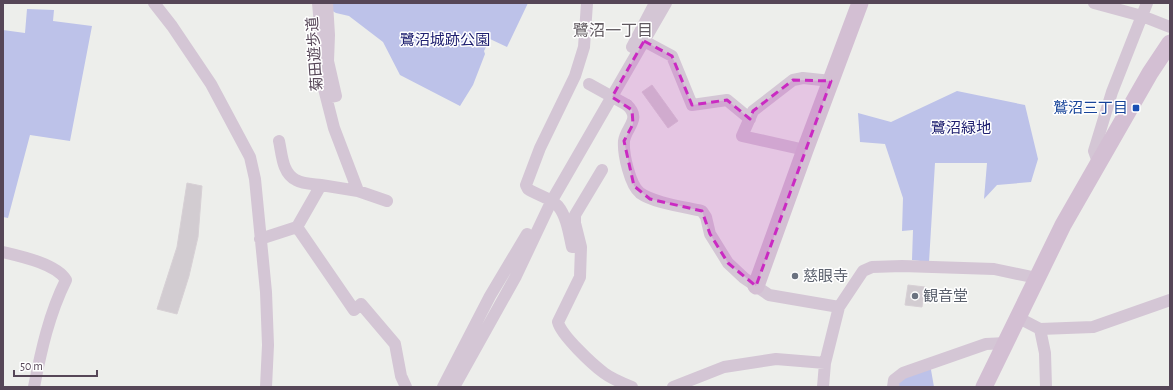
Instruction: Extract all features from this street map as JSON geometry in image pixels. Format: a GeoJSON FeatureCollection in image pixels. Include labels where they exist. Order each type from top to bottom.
{"type":"FeatureCollection","features":[{"type":"Feature","properties":{"kind":"street"},"geometry":{"type":"LineString","coordinates":[[154,3],[172,26],[211,84],[250,157],[255,178],[266,292],[268,346],[266,387]]}},
{"type":"Feature","properties":{"kind":"street"},"geometry":{"type":"LineString","coordinates":[[318,3],[321,36],[318,62],[334,128],[358,191]]}},
{"type":"Feature","properties":{"kind":"street","name":"菊田遊歩道"},"geometry":{"type":"LineString","coordinates":[[327,3],[329,35],[328,61],[336,96],[327,98]]}},
{"type":"Feature","properties":{"kind":"street"},"geometry":{"type":"LineString","coordinates":[[581,247],[572,247],[565,219],[558,206],[528,189],[526,185],[540,148],[575,76],[584,47],[588,3]]}},
{"type":"Feature","properties":{"kind":"street"},"geometry":{"type":"LineString","coordinates":[[454,387],[516,276],[549,200],[655,3]]}},
{"type":"Feature","properties":{"kind":"street"},"geometry":{"type":"LineString","coordinates":[[443,387],[490,296],[666,3]]}},
{"type":"Feature","properties":{"kind":"street"},"geometry":{"type":"LineString","coordinates":[[756,286],[830,81],[860,3]]}},
{"type":"Feature","properties":{"kind":"street"},"geometry":{"type":"LineString","coordinates":[[1094,3],[1142,16],[1170,28]]}},
{"type":"Feature","properties":{"kind":"street"},"geometry":{"type":"LineString","coordinates":[[1098,162],[1094,151],[1112,92],[1146,3]]}},
{"type":"Feature","properties":{"kind":"street"},"geometry":{"type":"LineString","coordinates":[[644,41],[672,56],[692,104],[728,100],[750,119]]}},
{"type":"Feature","properties":{"kind":"street"},"geometry":{"type":"LineString","coordinates":[[984,387],[1063,225],[1150,73],[1170,43]]}},
{"type":"Feature","properties":{"kind":"street"},"geometry":{"type":"LineString","coordinates":[[575,76],[627,105],[632,110],[634,117],[633,124],[624,141],[625,156],[634,186],[639,192],[650,199],[702,211],[706,217],[710,234],[728,263],[744,278],[770,295],[839,307]]}},
{"type":"Feature","properties":{"kind":"street"},"geometry":{"type":"LineString","coordinates":[[805,150],[742,136],[753,111],[793,80],[803,78],[830,81]]}},
{"type":"Feature","properties":{"kind":"street"},"geometry":{"type":"LineString","coordinates":[[280,141],[286,171],[297,181],[358,191],[387,201]]}},
{"type":"Feature","properties":{"kind":"street"},"geometry":{"type":"LineString","coordinates":[[602,170],[575,215],[575,223],[581,247],[580,277],[558,322],[562,331],[585,357],[603,372],[632,387]]}},
{"type":"Feature","properties":{"kind":"street"},"geometry":{"type":"LineString","coordinates":[[260,239],[297,227],[321,185]]}},
{"type":"Feature","properties":{"kind":"street"},"geometry":{"type":"LineString","coordinates":[[297,227],[354,310],[361,304],[395,344],[401,376],[406,387]]}},
{"type":"Feature","properties":{"kind":"street"},"geometry":{"type":"LineString","coordinates":[[3,252],[46,265],[63,275],[66,280],[58,296],[45,337],[34,387]]}},
{"type":"Feature","properties":{"kind":"street"},"geometry":{"type":"LineString","coordinates":[[823,387],[825,363],[839,307],[863,272],[872,267],[902,266],[994,269],[1037,278]]}},
{"type":"Feature","properties":{"kind":"street"},"geometry":{"type":"LineString","coordinates":[[1017,317],[1040,329],[1093,327],[1170,300]]}},
{"type":"Feature","properties":{"kind":"street"},"geometry":{"type":"LineString","coordinates":[[1040,329],[1045,353],[1046,387]]}},
{"type":"Feature","properties":{"kind":"street"},"geometry":{"type":"LineString","coordinates":[[893,387],[894,380],[903,373],[986,344],[1006,343]]}},
{"type":"Feature","properties":{"kind":"street"},"geometry":{"type":"LineString","coordinates":[[673,387],[724,367],[776,359],[825,363]]}},
{"type":"Feature","properties":{"kind":"highlighted area"},"geometry":{"type":"Polygon","coordinates":[[[644,41],[672,56],[692,105],[727,100],[750,119],[753,111],[793,80],[831,81],[756,286],[728,263],[710,234],[702,211],[650,199],[634,186],[624,141],[633,124],[632,110],[612,97],[644,41]]]}},
{"type":"Feature","properties":{"kind":"green space","name":"鷺沼城跡公園"},"geometry":{"type":"Polygon","coordinates":[[[322,3],[528,3],[507,47],[490,39],[484,51],[485,54],[473,85],[460,106],[400,75],[383,42],[349,16],[336,13],[322,5],[322,3]]]}},
{"type":"Feature","properties":{"kind":"green space"},"geometry":{"type":"Polygon","coordinates":[[[27,9],[54,10],[53,21],[92,26],[70,141],[30,135],[8,218],[3,217],[3,30],[25,33],[27,9]]]}},
{"type":"Feature","properties":{"kind":"green space","name":"鷺沼緑地"},"geometry":{"type":"Polygon","coordinates":[[[957,91],[1025,105],[1038,159],[1031,182],[997,185],[984,199],[987,163],[935,163],[929,262],[912,260],[913,230],[902,231],[903,198],[885,144],[860,142],[858,113],[891,122],[957,91]]]}},
{"type":"Feature","properties":{"kind":"green space"},"geometry":{"type":"Polygon","coordinates":[[[930,364],[934,387],[893,387],[894,380],[930,364]]]}},
{"type":"Feature","properties":{"kind":"building"},"geometry":{"type":"Polygon","coordinates":[[[652,85],[678,121],[668,128],[642,92],[652,85]]]}},
{"type":"Feature","properties":{"kind":"building"},"geometry":{"type":"Polygon","coordinates":[[[187,183],[202,186],[198,237],[189,276],[177,314],[157,309],[177,247],[187,183]]]}},
{"type":"Feature","properties":{"kind":"building"},"geometry":{"type":"Polygon","coordinates":[[[908,285],[925,287],[922,307],[905,305],[908,285]]]}},
{"type":"Feature","properties":{"kind":"place","name":"鷲沼三丁目"},"geometry":{"type":"Point","coordinates":[1136,108]}},
{"type":"Feature","properties":{"kind":"place","name":"慈眼寺"},"geometry":{"type":"Point","coordinates":[795,276]}},
{"type":"Feature","properties":{"kind":"place","name":"観音堂"},"geometry":{"type":"Point","coordinates":[915,296]}},
{"type":"Feature","properties":{"kind":"district","name":"鷺沼一丁目"},"geometry":{"type":"Point","coordinates":[613,31]}}]}
